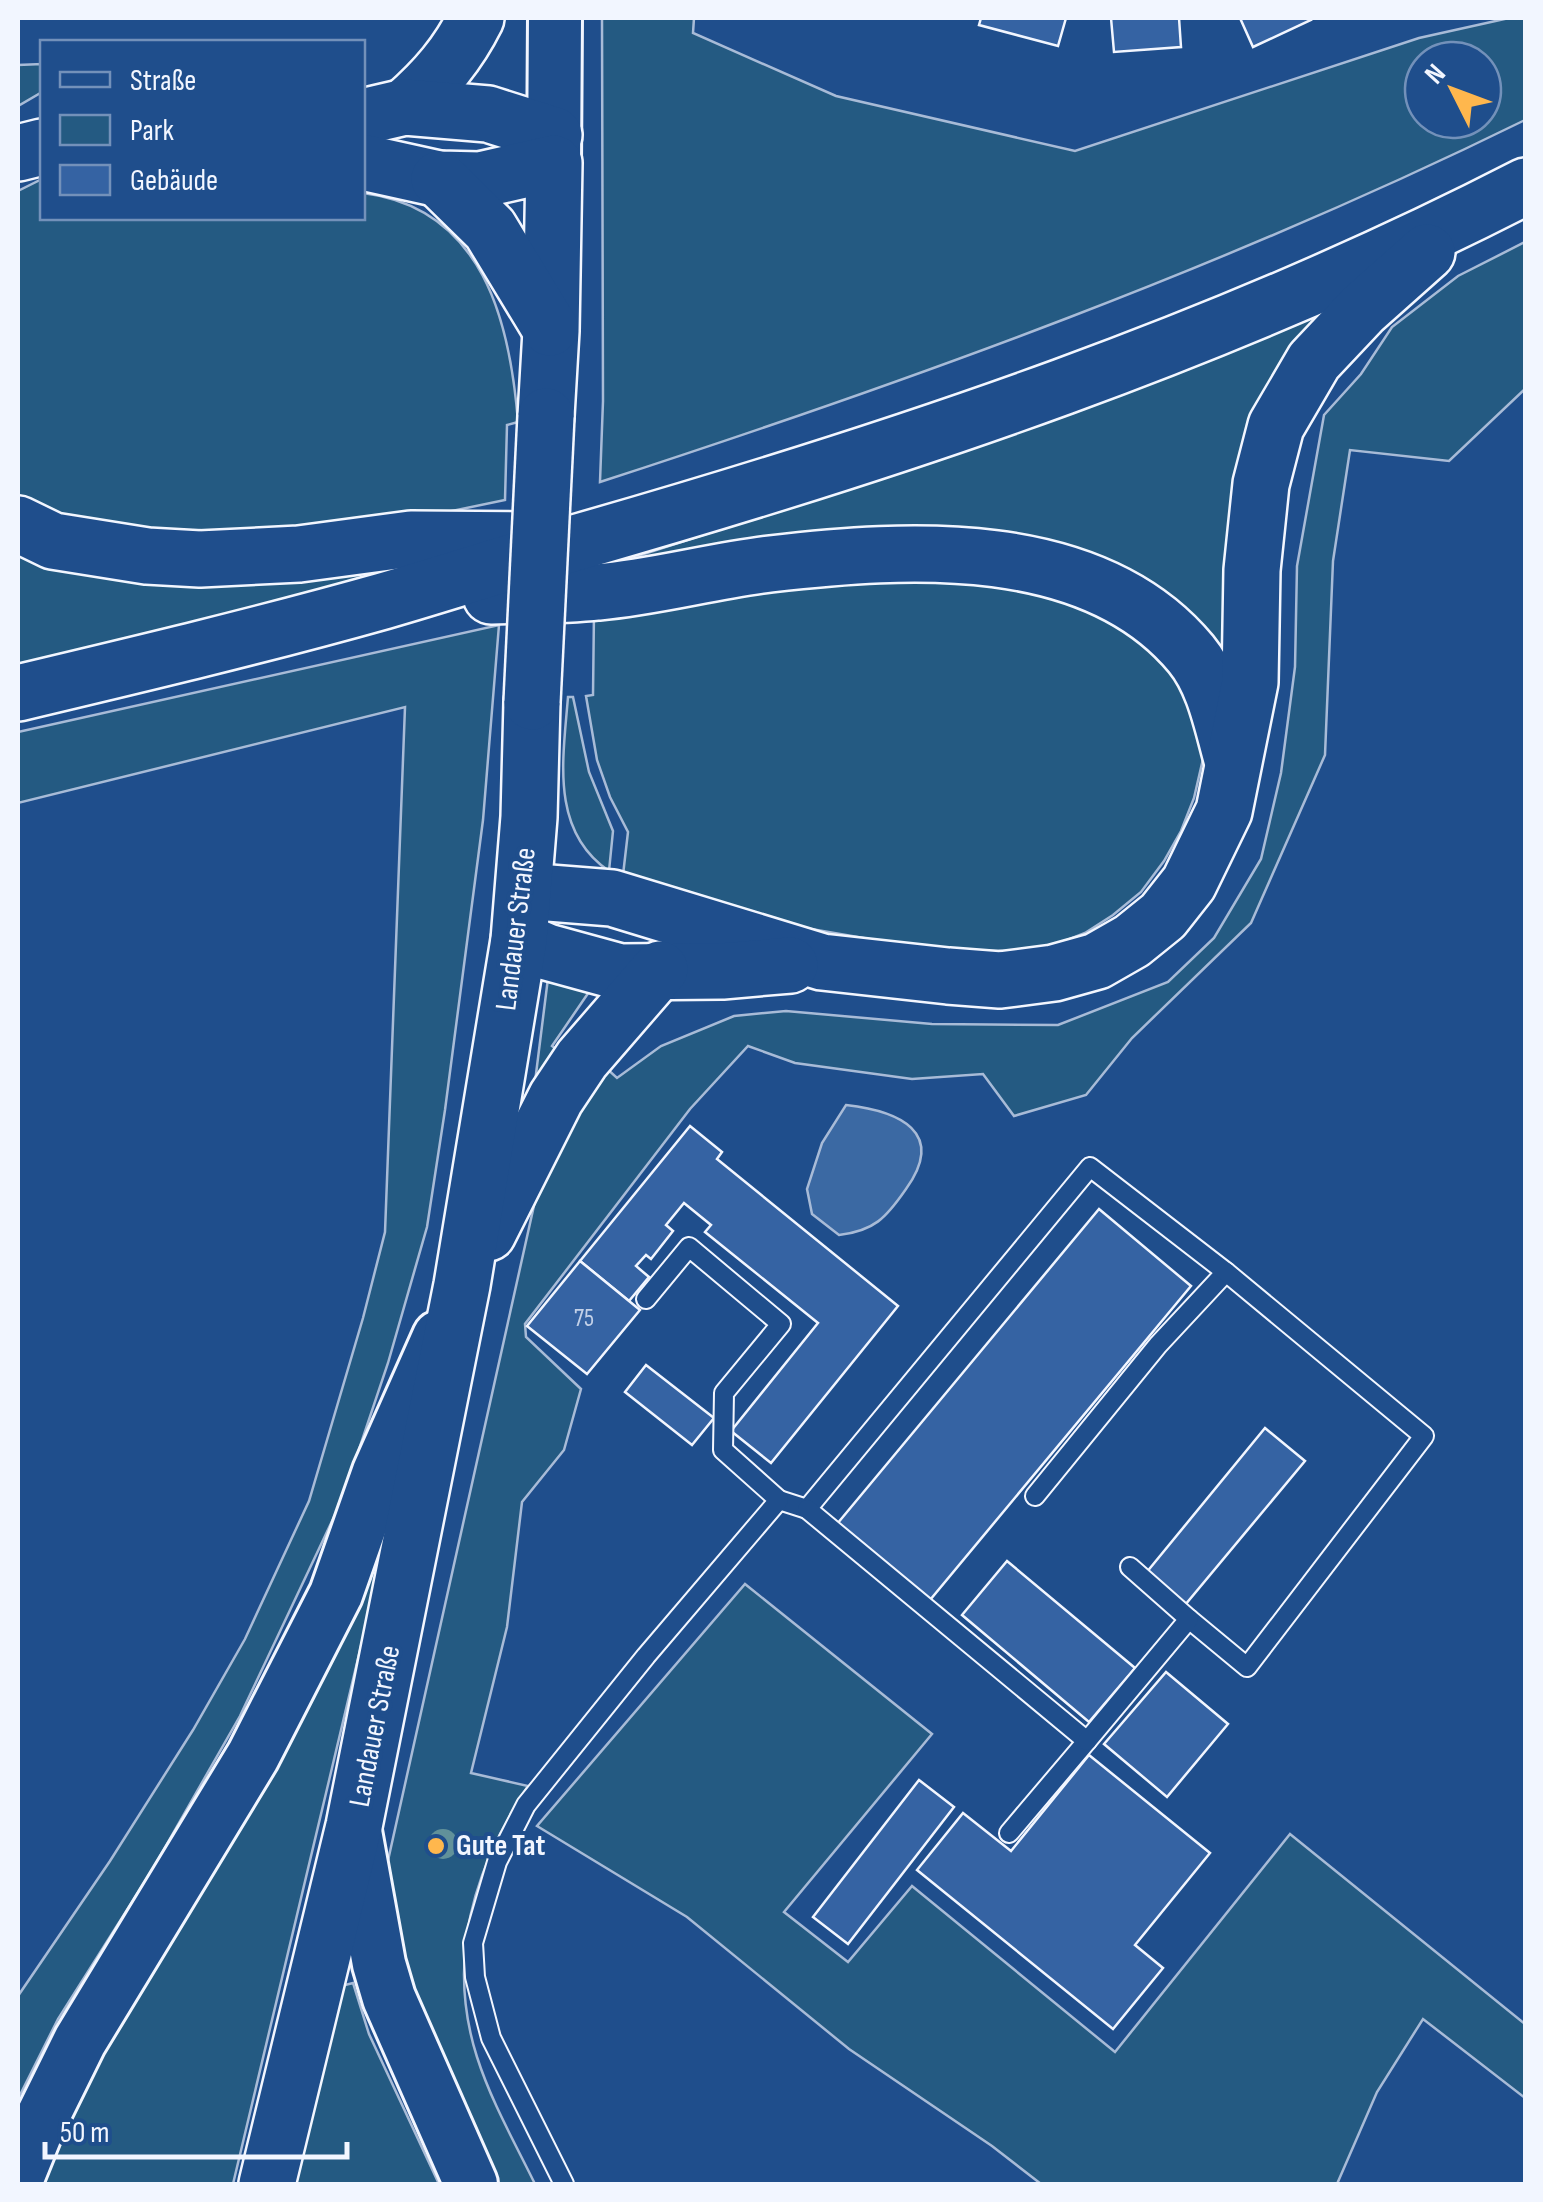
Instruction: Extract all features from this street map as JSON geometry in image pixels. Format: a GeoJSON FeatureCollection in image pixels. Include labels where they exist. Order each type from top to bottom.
{"type":"FeatureCollection","features":[{"type":"Feature","properties":{"kind":"main road"},"geometry":{"type":"LineString","coordinates":[[384,112],[434,81],[461,48],[476,18]]}},
{"type":"Feature","properties":{"kind":"main road","name":"Landauer Straße"},"geometry":{"type":"LineString","coordinates":[[267,2184],[354,1826],[462,1286],[521,916],[551,331],[555,18]]}},
{"type":"Feature","properties":{"kind":"main road"},"geometry":{"type":"LineString","coordinates":[[384,112],[488,114],[554,149]]}},
{"type":"Feature","properties":{"kind":"main road"},"geometry":{"type":"LineString","coordinates":[[365,163],[439,179],[480,180],[554,149]]}},
{"type":"Feature","properties":{"kind":"main road"},"geometry":{"type":"LineString","coordinates":[[439,179],[490,230],[551,331]]}},
{"type":"Feature","properties":{"kind":"main road"},"geometry":{"type":"LineString","coordinates":[[18,693],[202,650],[382,601],[721,502],[1041,396],[1250,314],[1526,186]]}},
{"type":"Feature","properties":{"kind":"main road"},"geometry":{"type":"LineString","coordinates":[[822,962],[612,898],[521,916],[548,952],[620,972],[722,970],[822,962],[1000,980],[1054,973],[1096,961],[1132,941],[1163,916],[1189,883],[1224,811],[1250,682],[1252,570],[1260,484],[1276,426],[1314,361],[1363,309],[1466,216]]}},
{"type":"Feature","properties":{"kind":"main road"},"geometry":{"type":"LineString","coordinates":[[18,524],[53,541],[147,556],[200,558],[299,554],[412,538],[582,541]]}},
{"type":"Feature","properties":{"kind":"main road"},"geometry":{"type":"LineString","coordinates":[[382,601],[598,592],[770,564],[850,557],[1008,559],[1062,572],[1110,590],[1159,623],[1192,656],[1213,694],[1233,762]]}},
{"type":"Feature","properties":{"kind":"main road"},"geometry":{"type":"LineString","coordinates":[[18,2176],[38,2124],[80,2041],[252,1756],[336,1594],[379,1472],[462,1286],[556,1098],[582,1058],[660,969]]}},
{"type":"Feature","properties":{"kind":"main road"},"geometry":{"type":"LineString","coordinates":[[354,1826],[379,1964],[389,1998],[471,2184]]}},
{"type":"Feature","properties":{"kind":"lane"},"geometry":{"type":"LineString","coordinates":[[807,1509],[1090,1167],[1226,1272],[1424,1436],[1248,1668],[1130,1567]]}},
{"type":"Feature","properties":{"kind":"lane"},"geometry":{"type":"LineString","coordinates":[[646,1299],[688,1248],[780,1324],[724,1393],[723,1450],[779,1500],[807,1509],[1087,1741]]}},
{"type":"Feature","properties":{"kind":"lane"},"geometry":{"type":"LineString","coordinates":[[1035,1496],[1158,1345],[1226,1272]]}},
{"type":"Feature","properties":{"kind":"lane"},"geometry":{"type":"LineString","coordinates":[[564,2184],[491,2038],[474,1978],[473,1943],[497,1862],[526,1805],[779,1500]]}},
{"type":"Feature","properties":{"kind":"lane"},"geometry":{"type":"LineString","coordinates":[[1008,1832],[1189,1619]]}},
{"type":"Feature","properties":{"kind":"green space"},"geometry":{"type":"Polygon","coordinates":[[[602,18],[694,18],[693,33],[836,96],[1075,151],[1403,43],[1403,140],[1483,140],[1299,224],[1069,318],[600,482],[602,18]]]}},
{"type":"Feature","properties":{"kind":"green space"},"geometry":{"type":"Polygon","coordinates":[[[1509,18],[1525,18],[1525,120],[1503,130],[1503,40],[1413,40],[1509,18]]]}},
{"type":"Feature","properties":{"kind":"green space"},"geometry":{"type":"Polygon","coordinates":[[[40,64],[40,93],[18,106],[18,65],[40,64]]]}},
{"type":"Feature","properties":{"kind":"green space"},"geometry":{"type":"Polygon","coordinates":[[[40,180],[40,220],[365,220],[365,193],[404,203],[437,221],[463,245],[482,275],[507,346],[518,422],[507,425],[505,500],[394,523],[131,535],[18,504],[18,191],[40,180]]]}},
{"type":"Feature","properties":{"kind":"green space"},"geometry":{"type":"Polygon","coordinates":[[[1525,242],[1525,389],[1449,461],[1350,450],[1333,561],[1325,755],[1251,923],[1132,1038],[1086,1095],[1014,1116],[983,1074],[912,1079],[795,1063],[748,1046],[690,1109],[525,1324],[526,1337],[581,1389],[564,1450],[522,1502],[507,1627],[471,1773],[528,1786],[492,1850],[480,1883],[470,1916],[464,1985],[477,2057],[535,2184],[485,2184],[399,1980],[385,1874],[537,1192],[604,1066],[617,1078],[661,1046],[734,1016],[786,1011],[932,1024],[1058,1025],[1168,982],[1214,938],[1261,859],[1281,773],[1295,667],[1297,566],[1324,415],[1361,374],[1392,327],[1458,276],[1525,242]]]}},
{"type":"Feature","properties":{"kind":"green space"},"geometry":{"type":"Polygon","coordinates":[[[1340,301],[1233,665],[1129,580],[622,569],[622,561],[872,481],[1081,408],[1340,301]]]}},
{"type":"Feature","properties":{"kind":"green space"},"geometry":{"type":"Polygon","coordinates":[[[18,550],[410,568],[18,668],[18,550]]]}},
{"type":"Feature","properties":{"kind":"green space"},"geometry":{"type":"Polygon","coordinates":[[[992,580],[1114,616],[1167,657],[1200,730],[1203,759],[1181,831],[1141,892],[1113,915],[1085,933],[1052,946],[973,951],[875,940],[747,918],[623,875],[628,832],[597,760],[586,696],[593,695],[594,612],[800,581],[992,580]]]}},
{"type":"Feature","properties":{"kind":"green space"},"geometry":{"type":"Polygon","coordinates":[[[499,625],[483,820],[445,1110],[427,1227],[388,1363],[342,1500],[240,1716],[151,1872],[58,2019],[18,2099],[18,1996],[110,1861],[245,1639],[309,1501],[363,1318],[385,1232],[405,707],[18,803],[18,732],[499,625]]]}},
{"type":"Feature","properties":{"kind":"green space"},"geometry":{"type":"Polygon","coordinates":[[[568,697],[573,697],[589,772],[613,831],[609,871],[590,855],[569,815],[563,769],[568,697]]]}},
{"type":"Feature","properties":{"kind":"green space"},"geometry":{"type":"Polygon","coordinates":[[[548,978],[591,989],[552,1046],[566,1057],[533,1098],[548,978]]]}},
{"type":"Feature","properties":{"kind":"green space"},"geometry":{"type":"Polygon","coordinates":[[[391,1520],[233,2184],[31,2184],[391,1520]]]}},
{"type":"Feature","properties":{"kind":"green space"},"geometry":{"type":"Polygon","coordinates":[[[745,1584],[932,1734],[784,1912],[848,1962],[912,1886],[1115,2052],[1290,1834],[1525,2024],[1525,2098],[1423,2019],[1377,2092],[1337,2184],[1041,2184],[849,2049],[687,1917],[537,1826],[745,1584]]]}},
{"type":"Feature","properties":{"kind":"green space"},"geometry":{"type":"Polygon","coordinates":[[[353,1983],[369,2034],[439,2184],[288,2184],[333,1988],[353,1983]]]}},
{"type":"Feature","properties":{"kind":"shaded area"},"geometry":{"type":"Polygon","coordinates":[[[846,1105],[899,1119],[919,1139],[921,1153],[906,1189],[885,1215],[861,1230],[839,1235],[812,1214],[807,1189],[822,1143],[846,1105]]]}},
{"type":"Feature","properties":{"kind":"building"},"geometry":{"type":"Polygon","coordinates":[[[981,18],[1066,18],[1058,46],[979,25],[981,18]]]}},
{"type":"Feature","properties":{"kind":"building"},"geometry":{"type":"Polygon","coordinates":[[[1111,18],[1179,18],[1181,47],[1114,52],[1111,18]]]}},
{"type":"Feature","properties":{"kind":"building"},"geometry":{"type":"Polygon","coordinates":[[[1240,18],[1310,18],[1311,20],[1253,47],[1240,18]]]}},
{"type":"Feature","properties":{"kind":"building"},"geometry":{"type":"Polygon","coordinates":[[[690,1126],[722,1152],[717,1159],[898,1306],[771,1463],[731,1431],[818,1323],[705,1232],[711,1225],[684,1203],[666,1225],[673,1231],[651,1259],[646,1255],[636,1266],[649,1277],[629,1301],[580,1261],[690,1126]]]}},
{"type":"Feature","properties":{"kind":"building"},"geometry":{"type":"Polygon","coordinates":[[[1099,1209],[1191,1286],[930,1600],[837,1524],[1099,1209]]]}},
{"type":"Feature","properties":{"kind":"building"},"geometry":{"type":"Polygon","coordinates":[[[580,1261],[640,1310],[587,1374],[527,1326],[580,1261]]]}},
{"type":"Feature","properties":{"kind":"building"},"geometry":{"type":"Polygon","coordinates":[[[646,1365],[714,1418],[692,1445],[625,1392],[646,1365]]]}},
{"type":"Feature","properties":{"kind":"building"},"geometry":{"type":"Polygon","coordinates":[[[1265,1428],[1305,1461],[1185,1605],[1146,1573],[1265,1428]]]}},
{"type":"Feature","properties":{"kind":"building"},"geometry":{"type":"Polygon","coordinates":[[[1007,1561],[1135,1668],[1089,1722],[962,1615],[1007,1561]]]}},
{"type":"Feature","properties":{"kind":"building"},"geometry":{"type":"Polygon","coordinates":[[[1166,1672],[1228,1724],[1167,1797],[1104,1744],[1166,1672]]]}},
{"type":"Feature","properties":{"kind":"building"},"geometry":{"type":"Polygon","coordinates":[[[1089,1755],[1210,1853],[1135,1945],[1163,1968],[1113,2029],[917,1870],[963,1813],[1011,1851],[1089,1755]]]}},
{"type":"Feature","properties":{"kind":"building"},"geometry":{"type":"Polygon","coordinates":[[[919,1780],[954,1807],[848,1944],[813,1917],[919,1780]]]}},
{"type":"Feature","properties":{"kind":"place","name":"Gute Tat"},"geometry":{"type":"Point","coordinates":[436,1846]}}]}
